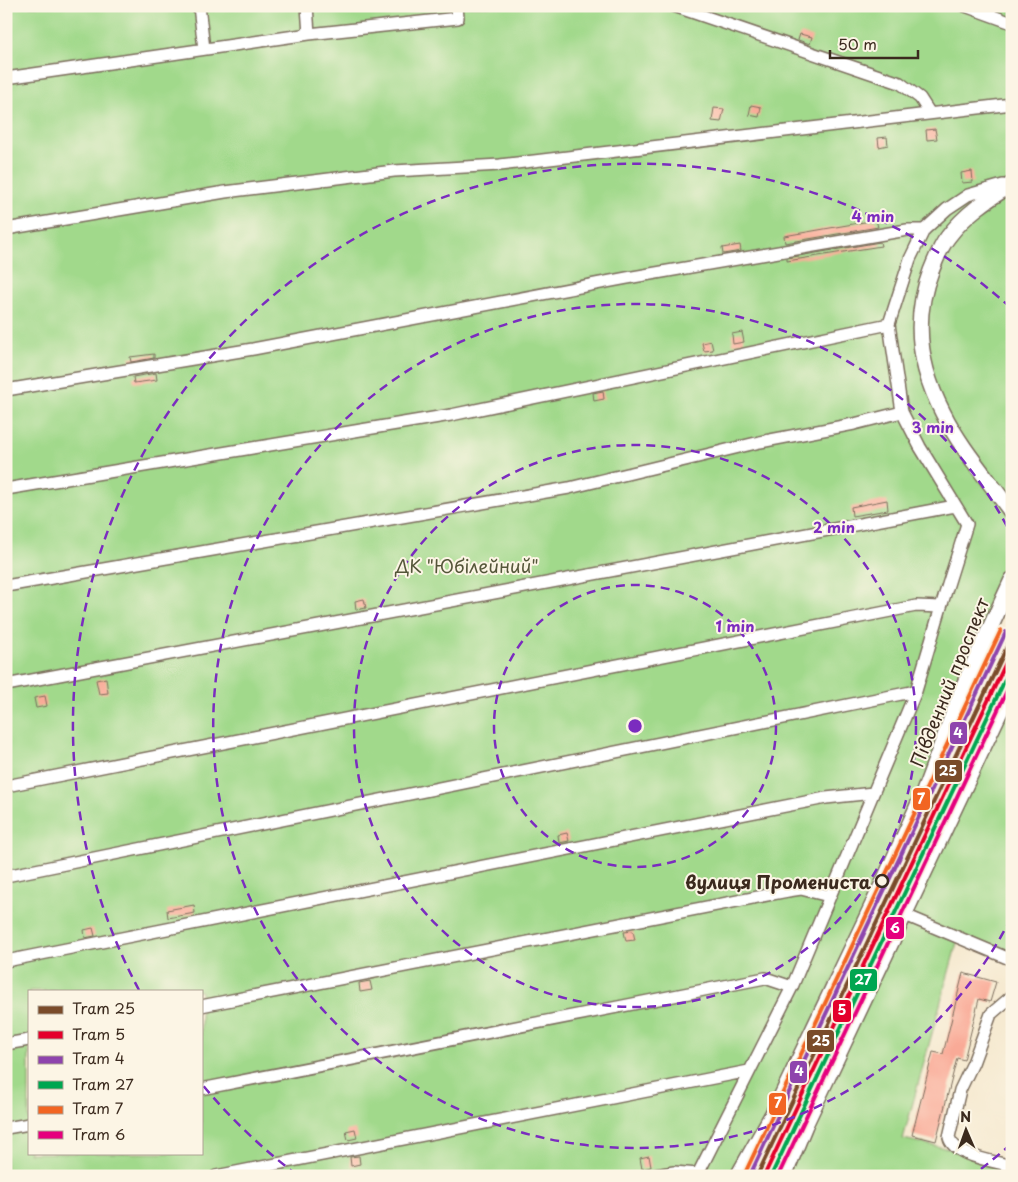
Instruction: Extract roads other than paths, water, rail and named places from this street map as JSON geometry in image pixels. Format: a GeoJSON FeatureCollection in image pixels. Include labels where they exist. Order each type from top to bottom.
{"type":"FeatureCollection","features":[{"type":"Feature","properties":{"kind":"main road"},"geometry":{"type":"LineString","coordinates":[[1010,510],[968,454],[943,414],[931,387],[922,356],[919,325],[922,299],[941,246],[955,228],[980,205],[1012,183]]}},
{"type":"Feature","properties":{"kind":"main road"},"geometry":{"type":"LineString","coordinates":[[955,228],[992,205],[1012,197]]}},
{"type":"Feature","properties":{"kind":"main road","name":"Південний проспект"},"geometry":{"type":"LineString","coordinates":[[738,1176],[775,1110],[884,881],[924,792],[964,685],[1012,580]]}},
{"type":"Feature","properties":{"kind":"main road"},"geometry":{"type":"LineString","coordinates":[[784,1176],[805,1125],[1012,686]]}},
{"type":"Feature","properties":{"kind":"street"},"geometry":{"type":"LineString","coordinates":[[199,6],[204,49]]}},
{"type":"Feature","properties":{"kind":"street"},"geometry":{"type":"LineString","coordinates":[[307,6],[308,34]]}},
{"type":"Feature","properties":{"kind":"street"},"geometry":{"type":"LineString","coordinates":[[6,78],[308,34],[458,18],[457,6]]}},
{"type":"Feature","properties":{"kind":"street"},"geometry":{"type":"LineString","coordinates":[[674,6],[900,84],[920,98],[928,112]]}},
{"type":"Feature","properties":{"kind":"street"},"geometry":{"type":"LineString","coordinates":[[965,6],[1012,23]]}},
{"type":"Feature","properties":{"kind":"street"},"geometry":{"type":"LineString","coordinates":[[6,230],[225,192],[394,170],[500,166],[928,112],[1012,104]]}},
{"type":"Feature","properties":{"kind":"street"},"geometry":{"type":"LineString","coordinates":[[649,1176],[674,1172],[697,1175],[792,987],[916,691],[967,524],[902,412],[889,324],[910,259],[924,230],[947,209],[968,195],[1012,183]]}},
{"type":"Feature","properties":{"kind":"street"},"geometry":{"type":"LineString","coordinates":[[6,390],[254,349],[789,248],[907,230],[924,230]]}},
{"type":"Feature","properties":{"kind":"street"},"geometry":{"type":"LineString","coordinates":[[6,489],[451,414],[889,324]]}},
{"type":"Feature","properties":{"kind":"street"},"geometry":{"type":"LineString","coordinates":[[6,586],[569,488],[760,442],[854,424],[902,412]]}},
{"type":"Feature","properties":{"kind":"street"},"geometry":{"type":"LineString","coordinates":[[6,685],[955,506]]}},
{"type":"Feature","properties":{"kind":"street"},"geometry":{"type":"LineString","coordinates":[[6,786],[916,606],[942,608]]}},
{"type":"Feature","properties":{"kind":"street"},"geometry":{"type":"LineString","coordinates":[[6,876],[916,691]]}},
{"type":"Feature","properties":{"kind":"street"},"geometry":{"type":"LineString","coordinates":[[6,961],[816,800],[872,793]]}},
{"type":"Feature","properties":{"kind":"street"},"geometry":{"type":"LineString","coordinates":[[202,1006],[788,891],[808,890],[829,896]]}},
{"type":"Feature","properties":{"kind":"street"},"geometry":{"type":"LineString","coordinates":[[905,915],[1012,960]]}},
{"type":"Feature","properties":{"kind":"street"},"geometry":{"type":"LineString","coordinates":[[202,1090],[765,978],[792,987]]}},
{"type":"Feature","properties":{"kind":"street"},"geometry":{"type":"LineString","coordinates":[[1012,996],[991,1014],[973,1063],[960,1090],[948,1137],[950,1143],[959,1151],[1012,1166]]}},
{"type":"Feature","properties":{"kind":"street"},"geometry":{"type":"LineString","coordinates":[[6,1044],[28,1040]]}},
{"type":"Feature","properties":{"kind":"street"},"geometry":{"type":"LineString","coordinates":[[216,1176],[749,1071]]}},
{"type":"Feature","properties":{"kind":"street"},"geometry":{"type":"LineString","coordinates":[[6,1128],[28,1124]]}},
{"type":"Feature","properties":{"kind":"tram line","name":"7"},"geometry":{"type":"LineString","coordinates":[[746,1171],[1001,630]]}},
{"type":"Feature","properties":{"kind":"tram line","name":"4"},"geometry":{"type":"LineString","coordinates":[[751,1173],[1006,632]]}},
{"type":"Feature","properties":{"kind":"tram line","name":"25"},"geometry":{"type":"LineString","coordinates":[[757,1176],[1012,636]]}},
{"type":"Feature","properties":{"kind":"tram line","name":"5"},"geometry":{"type":"LineString","coordinates":[[764,1176],[1012,650]]}},
{"type":"Feature","properties":{"kind":"tram line","name":"27"},"geometry":{"type":"LineString","coordinates":[[771,1176],[1012,665]]}},
{"type":"Feature","properties":{"kind":"tram line","name":"6"},"geometry":{"type":"LineString","coordinates":[[778,1176],[1012,680]]}},
{"type":"Feature","properties":{"kind":"place","name":"вулиця Промениста"},"geometry":{"type":"Point","coordinates":[882,881]}},
{"type":"Feature","properties":{"kind":"park label","name":"ДК \"Юбілейний\""},"geometry":{"type":"Point","coordinates":[467,565]}}]}
